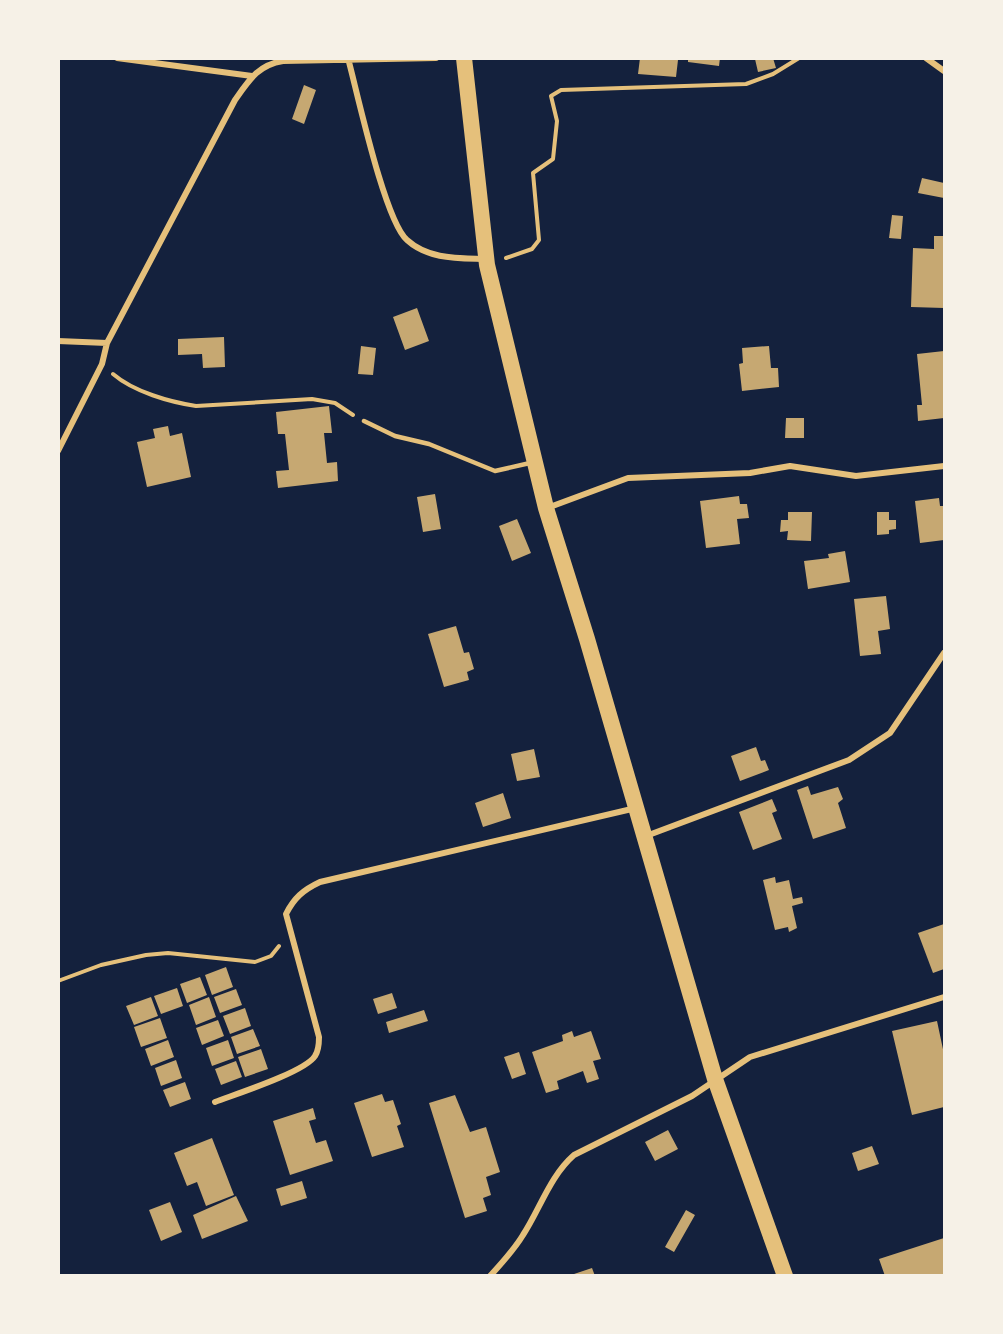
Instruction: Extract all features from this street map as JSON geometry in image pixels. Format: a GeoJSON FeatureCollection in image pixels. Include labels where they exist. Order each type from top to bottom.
{"type":"FeatureCollection","features":[{"type":"Feature","properties":{"kind":"highway"},"geometry":{"type":"LineString","coordinates":[[464,58],[487,262],[546,508],[637,808],[715,1079],[785,1275]]}},
{"type":"Feature","properties":{"kind":"street"},"geometry":{"type":"LineString","coordinates":[[117,58],[252,76]]}},
{"type":"Feature","properties":{"kind":"street"},"geometry":{"type":"LineString","coordinates":[[58,451],[102,364],[107,343],[235,100],[252,76],[266,64],[334,59],[350,62],[435,58]]}},
{"type":"Feature","properties":{"kind":"street"},"geometry":{"type":"LineString","coordinates":[[926,58],[945,71]]}},
{"type":"Feature","properties":{"kind":"street"},"geometry":{"type":"LineString","coordinates":[[350,62],[377,168],[398,229],[417,247],[442,257],[487,262]]}},
{"type":"Feature","properties":{"kind":"street"},"geometry":{"type":"LineString","coordinates":[[58,341],[107,343]]}},
{"type":"Feature","properties":{"kind":"street"},"geometry":{"type":"LineString","coordinates":[[546,508],[628,478],[750,473],[790,466],[856,476],[945,466]]}},
{"type":"Feature","properties":{"kind":"street"},"geometry":{"type":"LineString","coordinates":[[645,837],[849,760],[868,749],[890,733],[945,653]]}},
{"type":"Feature","properties":{"kind":"street"},"geometry":{"type":"LineString","coordinates":[[215,1102],[301,1067],[315,1057],[319,1037],[286,914],[292,902],[304,889],[320,882],[637,808]]}},
{"type":"Feature","properties":{"kind":"street"},"geometry":{"type":"LineString","coordinates":[[490,1275],[524,1235],[562,1165],[574,1155],[692,1096],[750,1057],[945,997]]}},
{"type":"Feature","properties":{"kind":"lane"},"geometry":{"type":"LineString","coordinates":[[364,422],[395,436],[429,444],[495,471],[536,462]]}},
{"type":"Feature","properties":{"kind":"path"},"geometry":{"type":"LineString","coordinates":[[487,262],[532,249],[537,244],[533,173],[553,159],[557,121],[551,96],[553,93],[561,90],[746,84],[773,74],[800,58]]}},
{"type":"Feature","properties":{"kind":"path"},"geometry":{"type":"LineString","coordinates":[[102,364],[129,385],[179,403],[196,406],[312,399],[335,403],[364,422]]}},
{"type":"Feature","properties":{"kind":"path"},"geometry":{"type":"LineString","coordinates":[[58,981],[101,965],[146,955],[168,953],[255,962],[271,956],[290,927]]}},
{"type":"Feature","properties":{"kind":"building"},"geometry":{"type":"Polygon","coordinates":[[[640,58],[678,60],[676,77],[638,74],[640,58]]]}},
{"type":"Feature","properties":{"kind":"building"},"geometry":{"type":"Polygon","coordinates":[[[688,58],[720,58],[719,66],[688,62],[688,58]]]}},
{"type":"Feature","properties":{"kind":"building"},"geometry":{"type":"Polygon","coordinates":[[[773,58],[776,68],[758,72],[755,59],[773,58]]]}},
{"type":"Feature","properties":{"kind":"building"},"geometry":{"type":"Polygon","coordinates":[[[304,85],[316,90],[304,124],[292,119],[304,85]]]}},
{"type":"Feature","properties":{"kind":"building"},"geometry":{"type":"Polygon","coordinates":[[[922,178],[944,183],[944,198],[918,193],[922,178]]]}},
{"type":"Feature","properties":{"kind":"building"},"geometry":{"type":"Polygon","coordinates":[[[892,215],[903,216],[901,239],[889,238],[892,215]]]}},
{"type":"Feature","properties":{"kind":"building"},"geometry":{"type":"Polygon","coordinates":[[[934,236],[944,236],[944,308],[911,307],[913,248],[934,249],[934,236]]]}},
{"type":"Feature","properties":{"kind":"building"},"geometry":{"type":"Polygon","coordinates":[[[417,308],[429,341],[405,350],[393,317],[417,308]]]}},
{"type":"Feature","properties":{"kind":"building"},"geometry":{"type":"Polygon","coordinates":[[[224,337],[225,367],[203,368],[202,354],[178,355],[178,339],[224,337]]]}},
{"type":"Feature","properties":{"kind":"building"},"geometry":{"type":"Polygon","coordinates":[[[361,346],[376,348],[373,375],[358,374],[361,346]]]}},
{"type":"Feature","properties":{"kind":"building"},"geometry":{"type":"Polygon","coordinates":[[[769,346],[771,368],[778,368],[779,387],[742,391],[739,364],[743,363],[742,348],[769,346]]]}},
{"type":"Feature","properties":{"kind":"building"},"geometry":{"type":"Polygon","coordinates":[[[944,351],[944,418],[918,421],[917,405],[922,405],[917,354],[944,351]]]}},
{"type":"Feature","properties":{"kind":"building"},"geometry":{"type":"Polygon","coordinates":[[[329,406],[332,433],[324,433],[327,463],[337,462],[338,481],[278,488],[276,471],[289,470],[285,434],[278,434],[276,412],[329,406]]]}},
{"type":"Feature","properties":{"kind":"building"},"geometry":{"type":"Polygon","coordinates":[[[786,418],[804,418],[804,438],[785,438],[786,418]]]}},
{"type":"Feature","properties":{"kind":"building"},"geometry":{"type":"Polygon","coordinates":[[[168,426],[170,436],[182,433],[191,477],[147,487],[137,442],[155,438],[153,429],[168,426]]]}},
{"type":"Feature","properties":{"kind":"building"},"geometry":{"type":"Polygon","coordinates":[[[435,494],[441,529],[423,532],[417,497],[435,494]]]}},
{"type":"Feature","properties":{"kind":"building"},"geometry":{"type":"Polygon","coordinates":[[[739,496],[740,504],[747,504],[749,518],[737,519],[740,544],[706,548],[700,501],[739,496]]]}},
{"type":"Feature","properties":{"kind":"building"},"geometry":{"type":"Polygon","coordinates":[[[939,498],[940,506],[944,506],[944,540],[920,543],[915,501],[939,498]]]}},
{"type":"Feature","properties":{"kind":"building"},"geometry":{"type":"Polygon","coordinates":[[[788,512],[812,512],[811,541],[787,540],[788,531],[780,532],[781,520],[788,520],[788,512]]]}},
{"type":"Feature","properties":{"kind":"building"},"geometry":{"type":"Polygon","coordinates":[[[877,512],[889,512],[889,520],[896,520],[896,529],[889,530],[889,534],[877,535],[877,512]]]}},
{"type":"Feature","properties":{"kind":"building"},"geometry":{"type":"Polygon","coordinates":[[[517,519],[531,553],[512,561],[499,526],[517,519]]]}},
{"type":"Feature","properties":{"kind":"building"},"geometry":{"type":"Polygon","coordinates":[[[845,551],[850,582],[808,589],[804,561],[829,558],[828,554],[845,551]]]}},
{"type":"Feature","properties":{"kind":"building"},"geometry":{"type":"Polygon","coordinates":[[[886,596],[890,629],[878,631],[881,654],[860,656],[854,599],[886,596]]]}},
{"type":"Feature","properties":{"kind":"building"},"geometry":{"type":"Polygon","coordinates":[[[456,626],[464,653],[469,652],[474,669],[467,672],[469,680],[444,687],[428,634],[456,626]]]}},
{"type":"Feature","properties":{"kind":"building"},"geometry":{"type":"Polygon","coordinates":[[[756,747],[761,761],[765,760],[769,770],[740,781],[731,756],[756,747]]]}},
{"type":"Feature","properties":{"kind":"building"},"geometry":{"type":"Polygon","coordinates":[[[534,749],[540,777],[517,781],[511,754],[534,749]]]}},
{"type":"Feature","properties":{"kind":"building"},"geometry":{"type":"Polygon","coordinates":[[[808,786],[811,795],[838,787],[843,799],[838,803],[846,828],[813,839],[797,790],[808,786]]]}},
{"type":"Feature","properties":{"kind":"building"},"geometry":{"type":"Polygon","coordinates":[[[503,793],[511,818],[483,827],[475,803],[503,793]]]}},
{"type":"Feature","properties":{"kind":"building"},"geometry":{"type":"Polygon","coordinates":[[[772,799],[777,811],[772,813],[782,839],[753,850],[739,812],[772,799]]]}},
{"type":"Feature","properties":{"kind":"building"},"geometry":{"type":"Polygon","coordinates":[[[775,877],[776,883],[789,880],[793,899],[802,897],[803,903],[792,906],[797,928],[789,932],[788,927],[775,930],[763,880],[775,877]]]}},
{"type":"Feature","properties":{"kind":"building"},"geometry":{"type":"Polygon","coordinates":[[[944,924],[944,969],[933,973],[918,933],[944,924]]]}},
{"type":"Feature","properties":{"kind":"building"},"geometry":{"type":"Polygon","coordinates":[[[226,967],[233,987],[212,995],[205,975],[226,967]]]}},
{"type":"Feature","properties":{"kind":"building"},"geometry":{"type":"Polygon","coordinates":[[[200,977],[207,995],[187,1003],[180,984],[200,977]]]}},
{"type":"Feature","properties":{"kind":"building"},"geometry":{"type":"Polygon","coordinates":[[[177,988],[183,1006],[161,1014],[154,996],[177,988]]]}},
{"type":"Feature","properties":{"kind":"building"},"geometry":{"type":"Polygon","coordinates":[[[236,989],[242,1005],[220,1013],[214,997],[236,989]]]}},
{"type":"Feature","properties":{"kind":"building"},"geometry":{"type":"Polygon","coordinates":[[[392,993],[397,1008],[378,1014],[373,999],[392,993]]]}},
{"type":"Feature","properties":{"kind":"building"},"geometry":{"type":"Polygon","coordinates":[[[151,997],[158,1016],[134,1025],[126,1006],[151,997]]]}},
{"type":"Feature","properties":{"kind":"building"},"geometry":{"type":"Polygon","coordinates":[[[209,997],[216,1017],[196,1025],[189,1005],[209,997]]]}},
{"type":"Feature","properties":{"kind":"building"},"geometry":{"type":"Polygon","coordinates":[[[245,1008],[251,1026],[230,1034],[223,1016],[245,1008]]]}},
{"type":"Feature","properties":{"kind":"building"},"geometry":{"type":"Polygon","coordinates":[[[424,1010],[428,1021],[389,1033],[386,1022],[424,1010]]]}},
{"type":"Feature","properties":{"kind":"building"},"geometry":{"type":"Polygon","coordinates":[[[160,1018],[167,1038],[141,1047],[134,1027],[160,1018]]]}},
{"type":"Feature","properties":{"kind":"building"},"geometry":{"type":"Polygon","coordinates":[[[218,1020],[224,1036],[202,1045],[196,1028],[218,1020]]]}},
{"type":"Feature","properties":{"kind":"building"},"geometry":{"type":"Polygon","coordinates":[[[937,1021],[944,1054],[944,1107],[912,1115],[892,1031],[937,1021]]]}},
{"type":"Feature","properties":{"kind":"building"},"geometry":{"type":"Polygon","coordinates":[[[253,1029],[260,1046],[237,1054],[231,1037],[253,1029]]]}},
{"type":"Feature","properties":{"kind":"building"},"geometry":{"type":"Polygon","coordinates":[[[572,1031],[574,1037],[591,1031],[601,1059],[593,1061],[599,1079],[587,1083],[583,1071],[557,1081],[559,1089],[546,1093],[532,1052],[563,1041],[562,1035],[572,1031]]]}},
{"type":"Feature","properties":{"kind":"building"},"geometry":{"type":"Polygon","coordinates":[[[168,1040],[174,1057],[151,1066],[145,1049],[168,1040]]]}},
{"type":"Feature","properties":{"kind":"building"},"geometry":{"type":"Polygon","coordinates":[[[228,1040],[234,1058],[212,1066],[206,1048],[228,1040]]]}},
{"type":"Feature","properties":{"kind":"building"},"geometry":{"type":"Polygon","coordinates":[[[261,1049],[268,1069],[245,1077],[238,1057],[261,1049]]]}},
{"type":"Feature","properties":{"kind":"building"},"geometry":{"type":"Polygon","coordinates":[[[519,1052],[526,1074],[512,1079],[504,1057],[519,1052]]]}},
{"type":"Feature","properties":{"kind":"building"},"geometry":{"type":"Polygon","coordinates":[[[176,1060],[182,1078],[161,1086],[155,1068],[176,1060]]]}},
{"type":"Feature","properties":{"kind":"building"},"geometry":{"type":"Polygon","coordinates":[[[236,1061],[242,1077],[221,1085],[215,1069],[236,1061]]]}},
{"type":"Feature","properties":{"kind":"building"},"geometry":{"type":"Polygon","coordinates":[[[185,1082],[191,1099],[170,1107],[163,1090],[185,1082]]]}},
{"type":"Feature","properties":{"kind":"building"},"geometry":{"type":"Polygon","coordinates":[[[382,1094],[385,1102],[393,1100],[401,1124],[397,1126],[404,1147],[372,1157],[354,1103],[382,1094]]]}},
{"type":"Feature","properties":{"kind":"building"},"geometry":{"type":"Polygon","coordinates":[[[455,1095],[470,1132],[486,1127],[500,1172],[486,1177],[491,1195],[483,1198],[487,1211],[465,1218],[429,1103],[455,1095]]]}},
{"type":"Feature","properties":{"kind":"building"},"geometry":{"type":"Polygon","coordinates":[[[313,1108],[316,1119],[309,1121],[316,1143],[326,1140],[333,1161],[290,1175],[273,1121],[313,1108]]]}},
{"type":"Feature","properties":{"kind":"building"},"geometry":{"type":"Polygon","coordinates":[[[668,1130],[678,1149],[655,1161],[645,1142],[668,1130]]]}},
{"type":"Feature","properties":{"kind":"building"},"geometry":{"type":"Polygon","coordinates":[[[212,1138],[234,1195],[206,1206],[197,1182],[187,1186],[174,1153],[212,1138]]]}},
{"type":"Feature","properties":{"kind":"building"},"geometry":{"type":"Polygon","coordinates":[[[872,1146],[879,1164],[858,1171],[852,1153],[872,1146]]]}},
{"type":"Feature","properties":{"kind":"building"},"geometry":{"type":"Polygon","coordinates":[[[302,1181],[307,1198],[281,1206],[276,1189],[302,1181]]]}},
{"type":"Feature","properties":{"kind":"building"},"geometry":{"type":"Polygon","coordinates":[[[236,1196],[248,1221],[202,1239],[193,1215],[236,1196]]]}},
{"type":"Feature","properties":{"kind":"building"},"geometry":{"type":"Polygon","coordinates":[[[170,1202],[182,1232],[161,1241],[149,1210],[170,1202]]]}},
{"type":"Feature","properties":{"kind":"building"},"geometry":{"type":"Polygon","coordinates":[[[686,1210],[695,1215],[674,1252],[665,1247],[686,1210]]]}},
{"type":"Feature","properties":{"kind":"building"},"geometry":{"type":"Polygon","coordinates":[[[944,1238],[944,1276],[885,1276],[879,1259],[944,1238]]]}},
{"type":"Feature","properties":{"kind":"building"},"geometry":{"type":"Polygon","coordinates":[[[592,1268],[595,1276],[571,1276],[571,1275],[592,1268]]]}}]}
